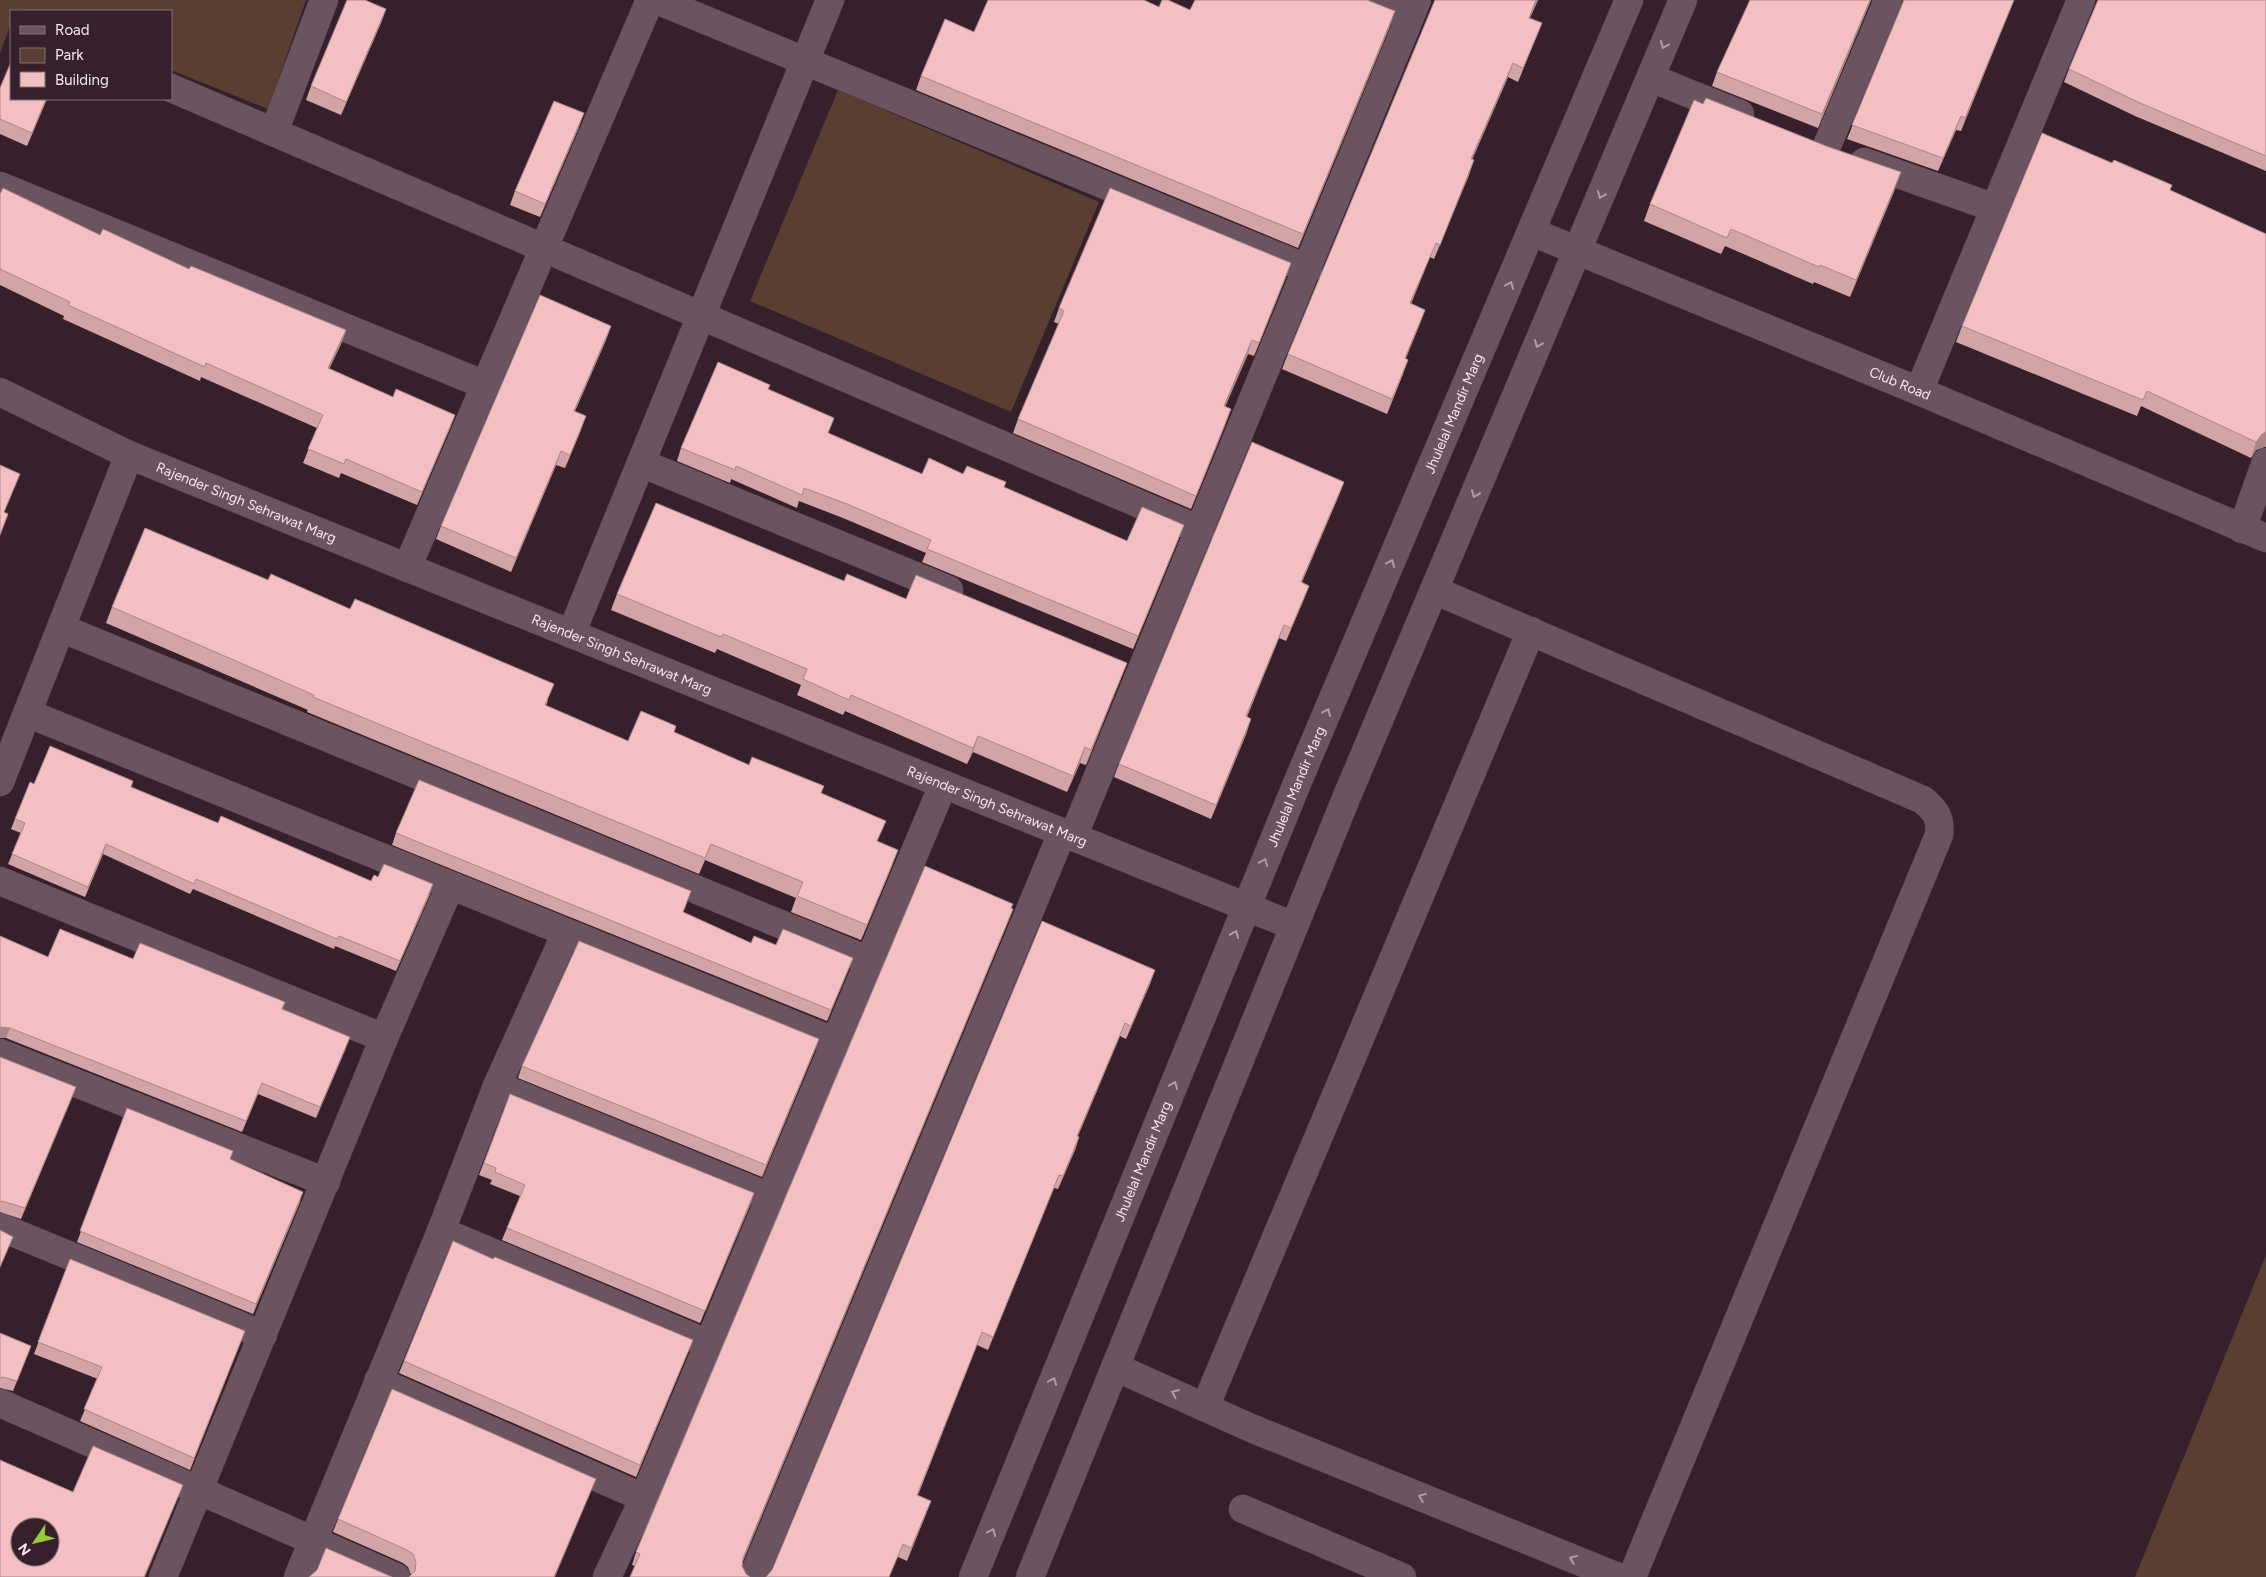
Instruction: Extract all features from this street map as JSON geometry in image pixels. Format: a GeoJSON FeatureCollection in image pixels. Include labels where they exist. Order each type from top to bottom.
{"type":"FeatureCollection","features":[{"type":"Feature","properties":{"kind":"street"},"geometry":{"type":"LineString","coordinates":[[274,132],[324,0]]}},
{"type":"Feature","properties":{"kind":"street"},"geometry":{"type":"LineString","coordinates":[[407,568],[650,0]]}},
{"type":"Feature","properties":{"kind":"street"},"geometry":{"type":"LineString","coordinates":[[657,0],[1308,269]]}},
{"type":"Feature","properties":{"kind":"street"},"geometry":{"type":"LineString","coordinates":[[571,634],[830,0]]}},
{"type":"Feature","properties":{"kind":"street"},"geometry":{"type":"LineString","coordinates":[[753,1577],[1068,835],[1142,670],[1414,9],[1368,0]]}},
{"type":"Feature","properties":{"kind":"street","name":"Jhulelal Mandir Marg"},"geometry":{"type":"LineString","coordinates":[[974,1577],[1246,907],[1629,0]]}},
{"type":"Feature","properties":{"kind":"street"},"geometry":{"type":"LineString","coordinates":[[1030,1577],[1294,926],[1683,0]]}},
{"type":"Feature","properties":{"kind":"street"},"geometry":{"type":"LineString","coordinates":[[1826,148],[1888,0]]}},
{"type":"Feature","properties":{"kind":"street"},"geometry":{"type":"LineString","coordinates":[[1919,391],[2081,0]]}},
{"type":"Feature","properties":{"kind":"street"},"geometry":{"type":"LineString","coordinates":[[1651,78],[1761,122]]}},
{"type":"Feature","properties":{"kind":"street"},"geometry":{"type":"LineString","coordinates":[[172,88],[1200,530]]}},
{"type":"Feature","properties":{"kind":"street"},"geometry":{"type":"LineString","coordinates":[[1798,137],[1995,208]]}},
{"type":"Feature","properties":{"kind":"street"},"geometry":{"type":"LineString","coordinates":[[0,186],[485,386]]}},
{"type":"Feature","properties":{"kind":"street","name":"Club Road"},"geometry":{"type":"LineString","coordinates":[[1532,232],[1919,391],[2254,534]]}},
{"type":"Feature","properties":{"kind":"street","name":"Rajender Singh Sehrawat Marg"},"geometry":{"type":"LineString","coordinates":[[0,392],[129,455],[1294,926]]}},
{"type":"Feature","properties":{"kind":"street"},"geometry":{"type":"LineString","coordinates":[[0,782],[129,455]]}},
{"type":"Feature","properties":{"kind":"street"},"geometry":{"type":"LineString","coordinates":[[2254,534],[2266,462]]}},
{"type":"Feature","properties":{"kind":"street"},"geometry":{"type":"LineString","coordinates":[[641,463],[969,599]]}},
{"type":"Feature","properties":{"kind":"street"},"geometry":{"type":"LineString","coordinates":[[1434,590],[1923,800],[1935,810],[1941,822],[1939,835],[1632,1577]]}},
{"type":"Feature","properties":{"kind":"street"},"geometry":{"type":"LineString","coordinates":[[61,628],[870,961]]}},
{"type":"Feature","properties":{"kind":"street"},"geometry":{"type":"LineString","coordinates":[[1206,1407],[1531,631]]}},
{"type":"Feature","properties":{"kind":"street"},"geometry":{"type":"LineString","coordinates":[[1115,659],[1142,670]]}},
{"type":"Feature","properties":{"kind":"street"},"geometry":{"type":"LineString","coordinates":[[27,713],[836,1042]]}},
{"type":"Feature","properties":{"kind":"street"},"geometry":{"type":"LineString","coordinates":[[607,1577],[644,1498],[944,785]]}},
{"type":"Feature","properties":{"kind":"street"},"geometry":{"type":"LineString","coordinates":[[0,881],[384,1038]]}},
{"type":"Feature","properties":{"kind":"street"},"geometry":{"type":"LineString","coordinates":[[163,1577],[384,1038],[450,886]]}},
{"type":"Feature","properties":{"kind":"street"},"geometry":{"type":"LineString","coordinates":[[298,1577],[441,1231],[497,1086],[566,933]]}},
{"type":"Feature","properties":{"kind":"street"},"geometry":{"type":"LineString","coordinates":[[0,1053],[326,1182]]}},
{"type":"Feature","properties":{"kind":"street"},"geometry":{"type":"LineString","coordinates":[[497,1086],[770,1197]]}},
{"type":"Feature","properties":{"kind":"street"},"geometry":{"type":"LineString","coordinates":[[0,1227],[263,1335]]}},
{"type":"Feature","properties":{"kind":"street"},"geometry":{"type":"LineString","coordinates":[[441,1231],[709,1344]]}},
{"type":"Feature","properties":{"kind":"street"},"geometry":{"type":"LineString","coordinates":[[1115,1367],[1206,1407],[1618,1577]]}},
{"type":"Feature","properties":{"kind":"street"},"geometry":{"type":"LineString","coordinates":[[378,1381],[644,1498]]}},
{"type":"Feature","properties":{"kind":"street"},"geometry":{"type":"LineString","coordinates":[[0,1403],[396,1577]]}},
{"type":"Feature","properties":{"kind":"street"},"geometry":{"type":"LineString","coordinates":[[1243,1509],[1402,1577]]}},
{"type":"Feature","properties":{"kind":"green space"},"geometry":{"type":"Polygon","coordinates":[[[0,0],[306,0],[268,109],[172,70],[172,10],[10,10],[10,26],[0,54],[0,0]]]}},
{"type":"Feature","properties":{"kind":"green space"},"geometry":{"type":"Polygon","coordinates":[[[838,90],[1099,202],[1011,412],[750,301],[838,90]]]}},
{"type":"Feature","properties":{"kind":"green space"},"geometry":{"type":"Polygon","coordinates":[[[2266,1255],[2266,1577],[2135,1577],[2266,1255]]]}},
{"type":"Feature","properties":{"kind":"building"},"geometry":{"type":"Polygon","coordinates":[[[347,0],[365,0],[386,9],[346,102],[311,86],[347,0]]]}},
{"type":"Feature","properties":{"kind":"building"},"geometry":{"type":"Polygon","coordinates":[[[988,0],[1144,0],[1159,7],[1162,0],[1168,0],[1190,10],[1195,0],[1367,0],[1395,11],[1303,234],[921,76],[945,19],[974,32],[988,0]]]}},
{"type":"Feature","properties":{"kind":"building"},"geometry":{"type":"Polygon","coordinates":[[[1435,0],[1536,0],[1529,18],[1542,23],[1523,68],[1513,63],[1471,159],[1474,160],[1440,245],[1436,243],[1410,303],[1425,310],[1405,358],[1408,360],[1392,399],[1288,354],[1435,0]]]}},
{"type":"Feature","properties":{"kind":"building"},"geometry":{"type":"Polygon","coordinates":[[[1750,0],[1870,0],[1822,114],[1717,72],[1750,0]]]}},
{"type":"Feature","properties":{"kind":"building"},"geometry":{"type":"Polygon","coordinates":[[[1904,0],[2014,0],[1965,118],[1961,116],[1943,158],[1852,125],[1904,0]]]}},
{"type":"Feature","properties":{"kind":"building"},"geometry":{"type":"Polygon","coordinates":[[[2098,0],[2266,0],[2266,156],[2140,103],[2069,69],[2098,0]]]}},
{"type":"Feature","properties":{"kind":"building"},"geometry":{"type":"Polygon","coordinates":[[[10,64],[10,100],[46,100],[32,133],[0,119],[0,88],[10,64]]]}},
{"type":"Feature","properties":{"kind":"building"},"geometry":{"type":"Polygon","coordinates":[[[1706,98],[1826,146],[1901,172],[1856,280],[1820,265],[1819,267],[1731,229],[1727,238],[1650,204],[1694,100],[1703,104],[1706,98]]]}},
{"type":"Feature","properties":{"kind":"building"},"geometry":{"type":"Polygon","coordinates":[[[554,101],[584,113],[545,204],[515,191],[554,101]]]}},
{"type":"Feature","properties":{"kind":"building"},"geometry":{"type":"Polygon","coordinates":[[[2042,133],[2112,163],[2114,160],[2172,185],[2170,190],[2266,234],[2266,432],[2256,442],[2147,391],[2143,400],[1962,326],[2042,133]]]}},
{"type":"Feature","properties":{"kind":"building"},"geometry":{"type":"Polygon","coordinates":[[[3,188],[100,235],[103,229],[189,269],[191,266],[346,330],[328,368],[393,397],[396,389],[455,415],[422,492],[346,459],[344,464],[308,449],[323,415],[206,363],[205,367],[68,305],[70,302],[0,269],[0,194],[3,188]]]}},
{"type":"Feature","properties":{"kind":"building"},"geometry":{"type":"Polygon","coordinates":[[[1110,188],[1291,263],[1259,343],[1252,340],[1224,406],[1231,409],[1196,496],[1018,419],[1064,311],[1059,308],[1110,188]]]}},
{"type":"Feature","properties":{"kind":"building"},"geometry":{"type":"Polygon","coordinates":[[[540,295],[611,326],[574,411],[586,416],[570,455],[561,451],[516,558],[441,526],[540,295]]]}},
{"type":"Feature","properties":{"kind":"building"},"geometry":{"type":"Polygon","coordinates":[[[718,362],[770,385],[768,389],[834,418],[828,433],[922,474],[929,458],[963,474],[967,466],[1006,482],[1004,487],[1127,541],[1142,507],[1184,525],[1138,636],[927,549],[931,540],[847,504],[804,488],[802,495],[736,466],[735,470],[681,448],[718,362]]]}},
{"type":"Feature","properties":{"kind":"building"},"geometry":{"type":"Polygon","coordinates":[[[1252,442],[1344,482],[1301,582],[1309,586],[1291,628],[1284,625],[1246,716],[1251,719],[1216,805],[1119,764],[1252,442]]]}},
{"type":"Feature","properties":{"kind":"building"},"geometry":{"type":"Polygon","coordinates":[[[0,465],[20,474],[4,512],[8,514],[0,535],[0,465]]]}},
{"type":"Feature","properties":{"kind":"building"},"geometry":{"type":"Polygon","coordinates":[[[656,503],[844,581],[847,574],[906,599],[916,575],[1127,663],[1091,750],[1085,747],[1073,776],[978,736],[973,748],[851,695],[849,700],[803,679],[807,669],[723,634],[721,637],[617,594],[656,503]]]}},
{"type":"Feature","properties":{"kind":"building"},"geometry":{"type":"Polygon","coordinates":[[[145,528],[268,580],[271,574],[350,609],[355,599],[554,684],[545,705],[628,741],[641,711],[676,726],[674,732],[749,765],[752,757],[824,786],[821,793],[886,821],[877,841],[898,850],[867,925],[797,896],[803,882],[711,844],[705,858],[313,697],[314,695],[112,607],[145,528]]]}},
{"type":"Feature","properties":{"kind":"building"},"geometry":{"type":"Polygon","coordinates":[[[50,746],[133,781],[131,787],[218,823],[221,816],[371,881],[374,875],[378,877],[384,864],[433,884],[400,961],[339,936],[337,939],[196,879],[194,884],[106,844],[88,887],[12,854],[25,823],[15,819],[30,782],[34,784],[50,746]]]}},
{"type":"Feature","properties":{"kind":"building"},"geometry":{"type":"Polygon","coordinates":[[[419,780],[691,891],[683,912],[751,943],[754,936],[776,945],[783,929],[853,958],[831,1010],[396,833],[419,780]]]}},
{"type":"Feature","properties":{"kind":"building"},"geometry":{"type":"Polygon","coordinates":[[[925,866],[1013,904],[1011,908],[1013,909],[743,1558],[742,1566],[750,1577],[630,1577],[640,1554],[636,1552],[925,866]]]}},
{"type":"Feature","properties":{"kind":"building"},"geometry":{"type":"Polygon","coordinates":[[[1042,921],[1155,970],[1131,1026],[1125,1023],[1077,1136],[1079,1137],[1063,1176],[1059,1175],[993,1337],[982,1332],[917,1495],[931,1501],[911,1548],[903,1544],[889,1577],[766,1577],[772,1570],[1042,921]]]}},
{"type":"Feature","properties":{"kind":"building"},"geometry":{"type":"Polygon","coordinates":[[[60,929],[133,959],[140,943],[285,1002],[282,1009],[350,1037],[320,1107],[262,1083],[246,1121],[10,1028],[0,1027],[0,936],[48,957],[60,929]]]}},
{"type":"Feature","properties":{"kind":"building"},"geometry":{"type":"Polygon","coordinates":[[[579,941],[819,1039],[766,1165],[522,1066],[579,941]]]}},
{"type":"Feature","properties":{"kind":"building"},"geometry":{"type":"Polygon","coordinates":[[[0,1057],[76,1087],[25,1208],[0,1202],[0,1057]]]}},
{"type":"Feature","properties":{"kind":"building"},"geometry":{"type":"Polygon","coordinates":[[[510,1094],[754,1193],[705,1311],[507,1228],[525,1185],[495,1172],[496,1168],[484,1163],[510,1094]]]}},
{"type":"Feature","properties":{"kind":"building"},"geometry":{"type":"Polygon","coordinates":[[[127,1108],[233,1151],[230,1159],[303,1192],[256,1304],[80,1231],[127,1108]]]}},
{"type":"Feature","properties":{"kind":"building"},"geometry":{"type":"Polygon","coordinates":[[[0,1230],[13,1237],[0,1267],[0,1230]]]}},
{"type":"Feature","properties":{"kind":"building"},"geometry":{"type":"Polygon","coordinates":[[[453,1241],[693,1340],[640,1465],[404,1361],[453,1241]]]}},
{"type":"Feature","properties":{"kind":"building"},"geometry":{"type":"Polygon","coordinates":[[[70,1259],[245,1331],[194,1458],[84,1409],[102,1367],[38,1342],[70,1259]]]}},
{"type":"Feature","properties":{"kind":"building"},"geometry":{"type":"Polygon","coordinates":[[[0,1333],[31,1346],[17,1381],[3,1377],[0,1378],[0,1333]]]}},
{"type":"Feature","properties":{"kind":"building"},"geometry":{"type":"Polygon","coordinates":[[[392,1389],[596,1479],[554,1577],[409,1577],[415,1571],[416,1562],[413,1554],[338,1519],[392,1389]]]}},
{"type":"Feature","properties":{"kind":"building"},"geometry":{"type":"Polygon","coordinates":[[[93,1446],[183,1485],[144,1577],[0,1577],[0,1460],[73,1492],[93,1446]]]}},
{"type":"Feature","properties":{"kind":"building"},"geometry":{"type":"Polygon","coordinates":[[[326,1548],[392,1577],[309,1577],[317,1570],[326,1548]]]}}]}
